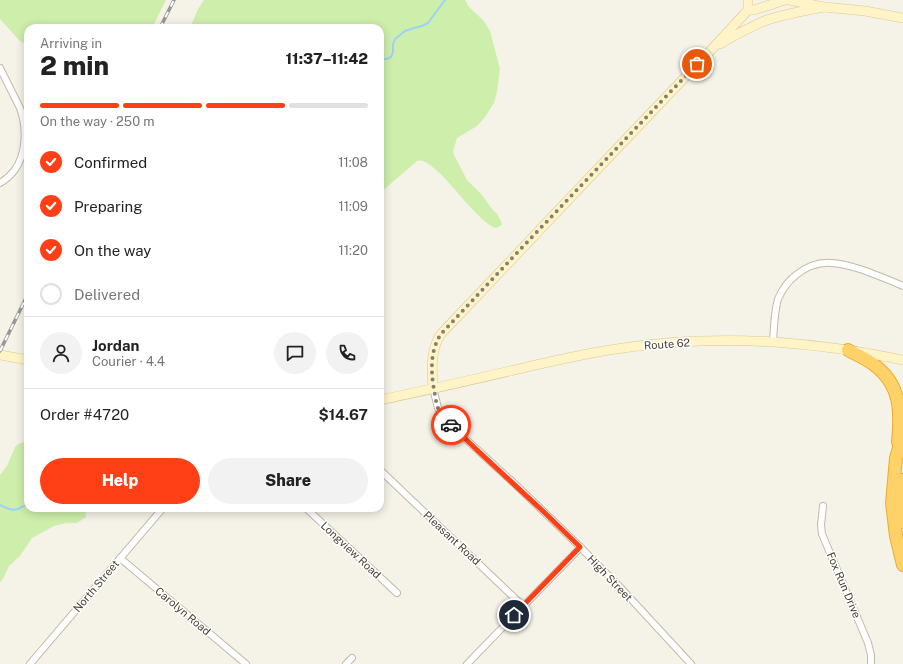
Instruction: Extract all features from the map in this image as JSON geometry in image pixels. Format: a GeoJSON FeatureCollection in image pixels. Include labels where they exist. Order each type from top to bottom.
{"type":"FeatureCollection","features":[{"type":"Feature","properties":{"kind":"highway"},"geometry":{"type":"LineString","coordinates":[[848,350],[879,368],[894,389],[898,403],[900,414],[893,493],[893,512],[896,536],[903,565]]}},
{"type":"Feature","properties":{"kind":"highway"},"geometry":{"type":"LineString","coordinates":[[896,458],[903,434]]}},
{"type":"Feature","properties":{"kind":"highway"},"geometry":{"type":"LineString","coordinates":[[903,480],[903,522]]}},
{"type":"Feature","properties":{"kind":"street"},"geometry":{"type":"LineString","coordinates":[[433,388],[433,356],[435,346],[441,334],[748,10],[748,0]]}},
{"type":"Feature","properties":{"kind":"street"},"geometry":{"type":"LineString","coordinates":[[748,10],[754,10],[787,0],[824,7],[865,11],[903,18]]}},
{"type":"Feature","properties":{"kind":"street"},"geometry":{"type":"LineString","coordinates":[[775,18],[780,14],[787,0]]}},
{"type":"Feature","properties":{"kind":"street"},"geometry":{"type":"LineString","coordinates":[[712,49],[738,33],[764,21],[824,7]]}},
{"type":"Feature","properties":{"kind":"street"},"geometry":{"type":"LineString","coordinates":[[748,10],[764,21]]}},
{"type":"Feature","properties":{"kind":"street"},"geometry":{"type":"LineString","coordinates":[[0,68],[20,108],[24,122]]}},
{"type":"Feature","properties":{"kind":"street"},"geometry":{"type":"LineString","coordinates":[[0,183],[14,171],[20,160],[24,140]]}},
{"type":"Feature","properties":{"kind":"street"},"geometry":{"type":"LineString","coordinates":[[773,342],[776,307],[781,293],[794,276],[812,266],[826,263],[840,263],[903,286]]}},
{"type":"Feature","properties":{"kind":"street","name":"Route 62"},"geometry":{"type":"LineString","coordinates":[[384,399],[578,356],[624,348],[669,343],[736,341],[803,344],[903,360]]}},
{"type":"Feature","properties":{"kind":"street"},"geometry":{"type":"LineString","coordinates":[[0,355],[24,359]]}},
{"type":"Feature","properties":{"kind":"street","name":"High Street"},"geometry":{"type":"LineString","coordinates":[[433,388],[438,408],[457,431],[580,547],[619,586],[691,664]]}},
{"type":"Feature","properties":{"kind":"street","name":"Pleasant Road"},"geometry":{"type":"LineString","coordinates":[[384,474],[524,606]]}},
{"type":"Feature","properties":{"kind":"street","name":"Fox Run Drive"},"geometry":{"type":"LineString","coordinates":[[823,506],[821,525],[822,534],[868,644],[871,655],[871,664]]}},
{"type":"Feature","properties":{"kind":"street","name":"North Street"},"geometry":{"type":"LineString","coordinates":[[30,664],[160,512]]}},
{"type":"Feature","properties":{"kind":"street","name":"Longview Road"},"geometry":{"type":"LineString","coordinates":[[310,512],[397,593]]}},
{"type":"Feature","properties":{"kind":"street"},"geometry":{"type":"LineString","coordinates":[[467,664],[580,547]]}},
{"type":"Feature","properties":{"kind":"street","name":"Carolyn Road"},"geometry":{"type":"LineString","coordinates":[[120,558],[246,664]]}},
{"type":"Feature","properties":{"kind":"street"},"geometry":{"type":"LineString","coordinates":[[346,664],[352,658]]}},
{"type":"Feature","properties":{"kind":"green space"},"geometry":{"type":"Polygon","coordinates":[[[0,0],[166,0],[154,24],[24,24],[24,43],[20,41],[0,19],[0,0]]]}},
{"type":"Feature","properties":{"kind":"green space"},"geometry":{"type":"Polygon","coordinates":[[[204,0],[465,0],[469,7],[484,21],[490,31],[500,69],[494,103],[477,126],[457,138],[453,151],[467,180],[482,195],[497,214],[502,225],[496,228],[487,223],[434,168],[424,162],[417,161],[384,190],[384,24],[192,24],[198,9],[204,0]]]}},
{"type":"Feature","properties":{"kind":"green space"},"geometry":{"type":"Polygon","coordinates":[[[24,442],[24,512],[85,512],[86,517],[77,523],[66,523],[54,526],[32,538],[20,556],[9,566],[0,582],[0,475],[7,466],[15,447],[18,444],[24,442]]]}},
{"type":"Feature","properties":{"kind":"waterway"},"geometry":{"type":"LineString","coordinates":[[384,59],[391,57],[395,39],[405,31],[428,23],[445,0]]}},
{"type":"Feature","properties":{"kind":"waterway"},"geometry":{"type":"LineString","coordinates":[[0,505],[13,510],[24,506]]}},
{"type":"Feature","properties":{"kind":"railway"},"geometry":{"type":"LineString","coordinates":[[162,24],[174,0]]}},
{"type":"Feature","properties":{"kind":"railway"},"geometry":{"type":"LineString","coordinates":[[0,351],[24,302]]}},
{"type":"Feature","properties":{"kind":"way so far"},"geometry":{"type":"LineString","coordinates":[[451,425],[438,408],[433,388],[432,365],[438,338],[697,64]]}},
{"type":"Feature","properties":{"kind":"route"},"geometry":{"type":"LineString","coordinates":[[451,425],[580,547],[514,615]]}}]}
